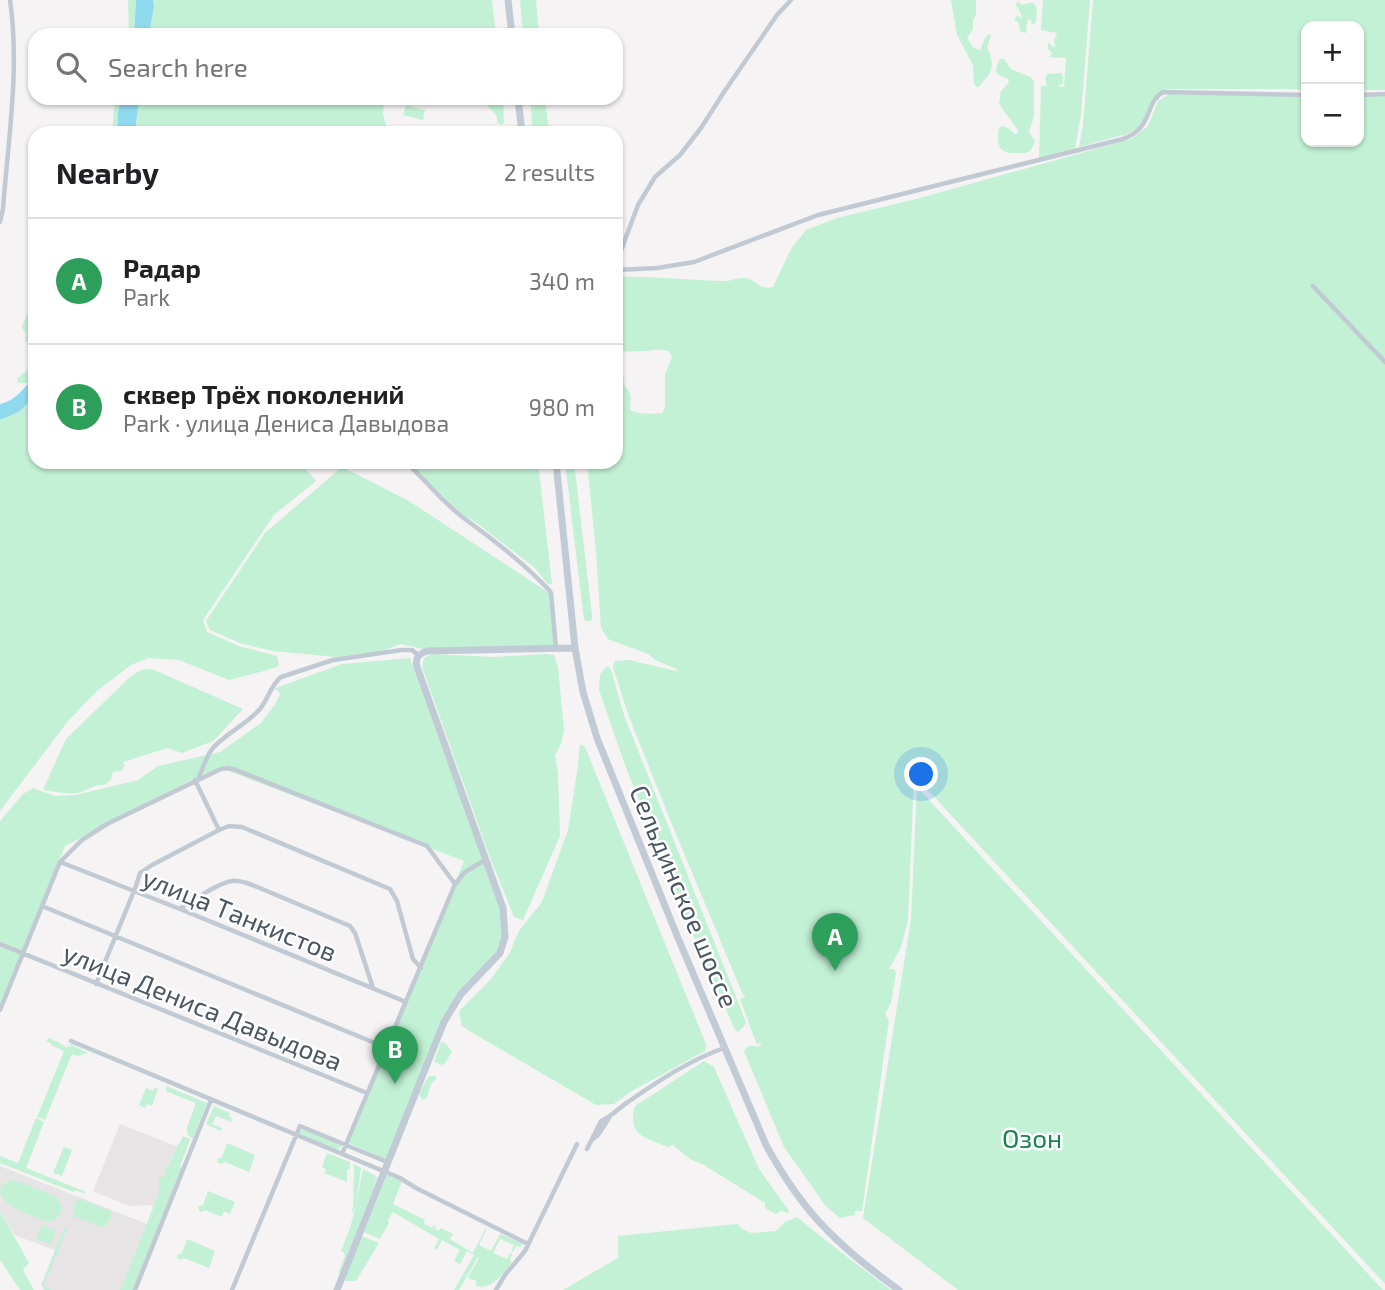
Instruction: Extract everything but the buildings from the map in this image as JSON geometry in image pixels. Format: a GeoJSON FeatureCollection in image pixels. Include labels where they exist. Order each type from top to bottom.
{"type":"FeatureCollection","features":[{"type":"Feature","properties":{"kind":"main road"},"geometry":{"type":"LineString","coordinates":[[508,0],[511,28]]}},
{"type":"Feature","properties":{"kind":"main road"},"geometry":{"type":"LineString","coordinates":[[519,105],[521,126]]}},
{"type":"Feature","properties":{"kind":"main road","name":"Сельдинское шоссе"},"geometry":{"type":"LineString","coordinates":[[557,469],[575,648],[584,707],[725,1048],[766,1145],[795,1192],[828,1231],[899,1290]]}},
{"type":"Feature","properties":{"kind":"main road"},"geometry":{"type":"LineString","coordinates":[[337,1290],[448,1013],[461,994],[498,957],[504,943],[503,908],[416,667],[418,655],[427,651],[575,648]]}},
{"type":"Feature","properties":{"kind":"street"},"geometry":{"type":"LineString","coordinates":[[0,222],[14,69],[14,34],[9,0]]}},
{"type":"Feature","properties":{"kind":"street"},"geometry":{"type":"LineString","coordinates":[[623,245],[638,205],[655,177],[680,155],[701,128],[777,15],[791,0]]}},
{"type":"Feature","properties":{"kind":"street"},"geometry":{"type":"LineString","coordinates":[[623,270],[694,262],[818,215],[1123,139],[1139,130],[1159,93],[1301,95]]}},
{"type":"Feature","properties":{"kind":"street"},"geometry":{"type":"LineString","coordinates":[[1364,95],[1385,94]]}},
{"type":"Feature","properties":{"kind":"street"},"geometry":{"type":"LineString","coordinates":[[1312,286],[1385,362]]}},
{"type":"Feature","properties":{"kind":"street"},"geometry":{"type":"LineString","coordinates":[[413,469],[460,515],[535,574],[549,590],[556,649]]}},
{"type":"Feature","properties":{"kind":"street"},"geometry":{"type":"LineString","coordinates":[[219,830],[197,779],[214,746],[255,714],[268,698],[274,683],[281,677],[333,660],[402,650],[412,650],[418,655]]}},
{"type":"Feature","properties":{"kind":"street"},"geometry":{"type":"LineString","coordinates":[[0,1010],[60,862],[82,840],[107,824],[220,769],[229,768],[427,846],[455,884]]}},
{"type":"Feature","properties":{"kind":"street"},"geometry":{"type":"LineString","coordinates":[[96,984],[140,873],[229,826],[242,827],[390,889],[397,901],[413,959],[421,968]]}},
{"type":"Feature","properties":{"kind":"street"},"geometry":{"type":"LineString","coordinates":[[342,1154],[455,884],[466,872],[485,860]]}},
{"type":"Feature","properties":{"kind":"street","name":"улица Танкистов"},"geometry":{"type":"LineString","coordinates":[[60,862],[406,1002]]}},
{"type":"Feature","properties":{"kind":"street"},"geometry":{"type":"LineString","coordinates":[[180,909],[229,881],[241,881],[255,886],[350,926],[355,933],[373,988]]}},
{"type":"Feature","properties":{"kind":"street"},"geometry":{"type":"LineString","coordinates":[[42,906],[387,1048]]}},
{"type":"Feature","properties":{"kind":"street","name":"улица Дениса Давыдова"},"geometry":{"type":"LineString","coordinates":[[0,944],[367,1093]]}},
{"type":"Feature","properties":{"kind":"street"},"geometry":{"type":"LineString","coordinates":[[71,1041],[384,1171],[528,1244]]}},
{"type":"Feature","properties":{"kind":"street"},"geometry":{"type":"LineString","coordinates":[[587,1149],[597,1125],[624,1104],[705,1055],[725,1048]]}},
{"type":"Feature","properties":{"kind":"street"},"geometry":{"type":"LineString","coordinates":[[135,1290],[211,1100]]}},
{"type":"Feature","properties":{"kind":"street"},"geometry":{"type":"LineString","coordinates":[[232,1290],[300,1126],[387,1163]]}},
{"type":"Feature","properties":{"kind":"street"},"geometry":{"type":"LineString","coordinates":[[496,1290],[528,1244],[578,1144]]}},
{"type":"Feature","properties":{"kind":"shaded area"},"geometry":{"type":"Polygon","coordinates":[[[120,1124],[186,1150],[162,1211],[149,1205],[129,1206],[93,1191],[120,1124]]]}},
{"type":"Feature","properties":{"kind":"shaded area"},"geometry":{"type":"Polygon","coordinates":[[[0,1166],[155,1227],[129,1290],[44,1290],[41,1285],[55,1250],[14,1235],[0,1210],[0,1166]]]}},
{"type":"Feature","properties":{"kind":"green space"},"geometry":{"type":"Polygon","coordinates":[[[128,0],[136,0],[134,28],[129,28],[128,0]]]}},
{"type":"Feature","properties":{"kind":"green space"},"geometry":{"type":"Polygon","coordinates":[[[153,0],[492,0],[495,28],[150,28],[153,0]]]}},
{"type":"Feature","properties":{"kind":"green space"},"geometry":{"type":"Polygon","coordinates":[[[520,0],[536,0],[538,28],[522,28],[520,0]]]}},
{"type":"Feature","properties":{"kind":"green space"},"geometry":{"type":"Polygon","coordinates":[[[951,0],[976,0],[973,29],[967,38],[973,47],[980,50],[985,38],[988,34],[991,35],[987,48],[992,66],[979,87],[974,84],[973,65],[957,35],[951,0]]]}},
{"type":"Feature","properties":{"kind":"green space"},"geometry":{"type":"Polygon","coordinates":[[[1043,0],[1090,0],[1081,115],[1075,149],[1039,159],[1041,86],[1047,86],[1046,74],[1061,73],[1063,83],[1058,86],[1064,87],[1066,58],[1049,57],[1052,53],[1048,49],[1048,42],[1055,47],[1057,33],[1041,30],[1043,0]]]}},
{"type":"Feature","properties":{"kind":"green space"},"geometry":{"type":"Polygon","coordinates":[[[1093,0],[1385,0],[1385,90],[1364,90],[1364,21],[1301,21],[1301,90],[1168,89],[1157,95],[1136,129],[1123,136],[1079,147],[1093,0]]]}},
{"type":"Feature","properties":{"kind":"green space"},"geometry":{"type":"Polygon","coordinates":[[[1018,1],[1022,5],[1032,2],[1037,7],[1036,22],[1032,25],[1031,20],[1028,20],[1026,33],[1020,31],[1018,22],[1014,20],[1017,15],[1022,17],[1015,5],[1018,1]]]}},
{"type":"Feature","properties":{"kind":"green space"},"geometry":{"type":"Polygon","coordinates":[[[1000,59],[1004,59],[1011,69],[1034,81],[1034,116],[1029,132],[1035,141],[1027,153],[1003,151],[999,145],[999,128],[1002,126],[1015,134],[1019,132],[999,104],[1001,91],[1009,82],[996,72],[1000,59]]]}},
{"type":"Feature","properties":{"kind":"green space"},"geometry":{"type":"Polygon","coordinates":[[[1169,94],[1301,96],[1301,147],[1364,147],[1364,96],[1385,96],[1385,1284],[914,775],[908,921],[901,947],[889,969],[894,969],[896,973],[891,1003],[885,1014],[889,1020],[862,1211],[855,1211],[855,1215],[840,1218],[825,1205],[784,1147],[744,1051],[748,1047],[761,1045],[760,1042],[757,1045],[740,999],[746,996],[743,995],[669,817],[628,714],[613,667],[615,661],[629,660],[676,671],[677,669],[648,654],[608,639],[601,628],[588,469],[623,469],[623,374],[631,397],[630,410],[650,414],[662,413],[665,408],[665,375],[672,357],[669,351],[661,350],[623,352],[623,277],[724,281],[743,278],[760,286],[773,287],[791,249],[806,230],[837,218],[920,198],[1131,139],[1148,126],[1158,101],[1169,94]]]}},
{"type":"Feature","properties":{"kind":"green space"},"geometry":{"type":"Polygon","coordinates":[[[114,105],[120,105],[118,126],[113,126],[114,105]]]}},
{"type":"Feature","properties":{"kind":"green space"},"geometry":{"type":"Polygon","coordinates":[[[138,105],[384,105],[386,126],[136,126],[138,105]]]}},
{"type":"Feature","properties":{"kind":"green space"},"geometry":{"type":"Polygon","coordinates":[[[406,105],[425,110],[423,120],[403,115],[406,105]]]}},
{"type":"Feature","properties":{"kind":"green space"},"geometry":{"type":"Polygon","coordinates":[[[487,105],[503,105],[502,125],[498,123],[496,115],[487,105]]]}},
{"type":"Feature","properties":{"kind":"green space"},"geometry":{"type":"Polygon","coordinates":[[[531,105],[546,105],[548,126],[532,126],[531,105]]]}},
{"type":"Feature","properties":{"kind":"green space"},"geometry":{"type":"Polygon","coordinates":[[[28,314],[28,342],[25,341],[26,334],[22,327],[28,314]]]}},
{"type":"Feature","properties":{"kind":"green space"},"geometry":{"type":"Polygon","coordinates":[[[28,370],[28,383],[18,383],[18,378],[28,370]]]}},
{"type":"Feature","properties":{"kind":"green space"},"geometry":{"type":"Polygon","coordinates":[[[28,403],[28,469],[305,469],[316,481],[274,515],[203,620],[207,632],[239,646],[277,656],[279,666],[229,680],[179,660],[148,658],[131,665],[97,691],[68,721],[0,811],[0,420],[19,412],[28,403]]]}},
{"type":"Feature","properties":{"kind":"green space"},"geometry":{"type":"Polygon","coordinates":[[[340,469],[346,469],[409,501],[549,593],[555,647],[428,650],[400,644],[383,651],[336,657],[273,651],[240,643],[210,630],[206,621],[265,533],[340,469]]]}},
{"type":"Feature","properties":{"kind":"green space"},"geometry":{"type":"Polygon","coordinates":[[[415,469],[539,469],[552,584],[547,583],[535,568],[462,514],[415,469]]]}},
{"type":"Feature","properties":{"kind":"green space"},"geometry":{"type":"Polygon","coordinates":[[[566,469],[575,469],[592,615],[589,622],[584,620],[566,469]]]}},
{"type":"Feature","properties":{"kind":"green space"},"geometry":{"type":"Polygon","coordinates":[[[432,654],[494,657],[554,655],[558,667],[564,730],[555,755],[560,836],[523,920],[514,917],[489,855],[422,667],[424,658],[432,654]]]}},
{"type":"Feature","properties":{"kind":"green space"},"geometry":{"type":"Polygon","coordinates":[[[410,658],[443,756],[446,757],[501,908],[502,942],[499,950],[466,985],[439,1026],[384,1159],[349,1143],[464,861],[221,768],[196,778],[65,846],[23,952],[0,942],[0,821],[23,794],[33,788],[55,796],[76,795],[138,780],[158,766],[220,752],[261,723],[280,694],[273,689],[342,664],[410,658]]]}},
{"type":"Feature","properties":{"kind":"green space"},"geometry":{"type":"Polygon","coordinates":[[[607,666],[612,673],[624,715],[744,1017],[746,1024],[738,1032],[684,915],[625,765],[599,690],[600,674],[607,666]]]}},
{"type":"Feature","properties":{"kind":"green space"},"geometry":{"type":"Polygon","coordinates":[[[152,669],[243,709],[213,741],[182,753],[167,748],[123,762],[125,765],[121,771],[113,772],[111,780],[104,785],[81,792],[69,794],[43,790],[66,739],[130,677],[141,670],[152,669]]]}},
{"type":"Feature","properties":{"kind":"green space"},"geometry":{"type":"Polygon","coordinates":[[[580,744],[585,747],[706,1044],[705,1051],[630,1092],[614,1104],[596,1105],[466,1029],[462,1026],[459,1013],[490,980],[509,954],[519,931],[542,902],[568,830],[580,744]]]}},
{"type":"Feature","properties":{"kind":"green space","name":"Озон"},"geometry":{"type":"Polygon","coordinates":[[[917,787],[1383,1290],[958,1290],[863,1218],[911,920],[917,787]]]}},
{"type":"Feature","properties":{"kind":"green space"},"geometry":{"type":"Polygon","coordinates":[[[0,946],[22,955],[0,1004],[0,946]]]}},
{"type":"Feature","properties":{"kind":"green space"},"geometry":{"type":"Polygon","coordinates":[[[49,1038],[66,1047],[73,1046],[88,1053],[78,1056],[72,1054],[45,1120],[37,1117],[64,1051],[46,1041],[49,1038]]]}},
{"type":"Feature","properties":{"kind":"green space"},"geometry":{"type":"Polygon","coordinates":[[[441,1042],[452,1051],[442,1065],[434,1062],[441,1042]]]}},
{"type":"Feature","properties":{"kind":"green space"},"geometry":{"type":"Polygon","coordinates":[[[704,1061],[714,1067],[759,1169],[788,1213],[781,1211],[776,1214],[765,1208],[765,1203],[690,1159],[673,1145],[668,1147],[652,1141],[636,1130],[633,1116],[635,1106],[704,1061]]]}},
{"type":"Feature","properties":{"kind":"green space"},"geometry":{"type":"Polygon","coordinates":[[[429,1076],[437,1078],[431,1084],[427,1098],[422,1100],[419,1093],[429,1076]]]}},
{"type":"Feature","properties":{"kind":"green space"},"geometry":{"type":"Polygon","coordinates":[[[166,1086],[207,1103],[193,1138],[187,1135],[186,1130],[195,1103],[166,1091],[166,1086]]]}},
{"type":"Feature","properties":{"kind":"green space"},"geometry":{"type":"Polygon","coordinates":[[[146,1088],[153,1091],[154,1088],[158,1089],[152,1106],[147,1104],[145,1108],[139,1105],[146,1088]]]}},
{"type":"Feature","properties":{"kind":"green space"},"geometry":{"type":"Polygon","coordinates":[[[214,1106],[230,1113],[229,1117],[232,1118],[231,1122],[216,1116],[212,1124],[222,1128],[220,1131],[206,1124],[214,1106]]]}},
{"type":"Feature","properties":{"kind":"green space"},"geometry":{"type":"Polygon","coordinates":[[[36,1118],[44,1122],[26,1168],[86,1194],[75,1190],[74,1192],[0,1163],[0,1156],[18,1163],[36,1118]]]}},
{"type":"Feature","properties":{"kind":"green space"},"geometry":{"type":"Polygon","coordinates":[[[304,1129],[342,1145],[338,1150],[299,1134],[304,1129]]]}},
{"type":"Feature","properties":{"kind":"green space"},"geometry":{"type":"Polygon","coordinates":[[[183,1136],[192,1140],[133,1290],[117,1290],[121,1289],[159,1193],[159,1178],[165,1175],[165,1167],[169,1166],[183,1136]]]}},
{"type":"Feature","properties":{"kind":"green space"},"geometry":{"type":"Polygon","coordinates":[[[227,1143],[255,1155],[249,1172],[225,1162],[217,1162],[227,1143]]]}},
{"type":"Feature","properties":{"kind":"green space"},"geometry":{"type":"Polygon","coordinates":[[[64,1147],[72,1150],[62,1176],[53,1173],[64,1147]]]}},
{"type":"Feature","properties":{"kind":"green space"},"geometry":{"type":"Polygon","coordinates":[[[327,1153],[350,1162],[347,1182],[324,1173],[326,1169],[322,1167],[327,1153]]]}},
{"type":"Feature","properties":{"kind":"green space"},"geometry":{"type":"Polygon","coordinates":[[[354,1164],[361,1168],[356,1205],[363,1169],[376,1176],[373,1183],[378,1177],[338,1273],[345,1256],[341,1251],[356,1206],[353,1212],[351,1211],[354,1164]]]}},
{"type":"Feature","properties":{"kind":"green space"},"geometry":{"type":"Polygon","coordinates":[[[387,1175],[392,1177],[389,1181],[394,1177],[402,1181],[393,1204],[425,1220],[424,1224],[432,1228],[436,1226],[438,1231],[441,1228],[453,1234],[450,1239],[473,1253],[486,1228],[479,1245],[491,1251],[500,1234],[521,1243],[522,1247],[516,1246],[513,1252],[511,1251],[514,1245],[500,1239],[493,1253],[507,1259],[510,1253],[512,1254],[512,1263],[501,1276],[487,1286],[476,1286],[476,1280],[468,1277],[478,1257],[459,1290],[454,1290],[474,1255],[467,1251],[460,1264],[454,1261],[460,1250],[442,1240],[437,1250],[434,1248],[439,1239],[393,1212],[380,1239],[364,1232],[387,1175]]]}},
{"type":"Feature","properties":{"kind":"green space"},"geometry":{"type":"Polygon","coordinates":[[[14,1180],[57,1197],[62,1207],[59,1216],[46,1221],[11,1206],[1,1196],[0,1190],[5,1183],[14,1180]]]}},
{"type":"Feature","properties":{"kind":"green space"},"geometry":{"type":"Polygon","coordinates":[[[208,1191],[235,1202],[230,1214],[224,1211],[222,1217],[205,1210],[199,1211],[198,1206],[203,1205],[208,1191]]]}},
{"type":"Feature","properties":{"kind":"green space"},"geometry":{"type":"Polygon","coordinates":[[[77,1200],[111,1211],[106,1226],[102,1227],[74,1216],[77,1200]]]}},
{"type":"Feature","properties":{"kind":"green space"},"geometry":{"type":"Polygon","coordinates":[[[0,1211],[29,1263],[23,1270],[34,1290],[20,1290],[0,1260],[0,1211]]]}},
{"type":"Feature","properties":{"kind":"green space"},"geometry":{"type":"Polygon","coordinates":[[[797,1217],[891,1290],[563,1290],[618,1258],[618,1236],[737,1224],[751,1233],[776,1231],[785,1222],[797,1217]]]}},
{"type":"Feature","properties":{"kind":"green space"},"geometry":{"type":"Polygon","coordinates":[[[42,1225],[56,1231],[50,1244],[36,1239],[42,1225]]]}},
{"type":"Feature","properties":{"kind":"green space"},"geometry":{"type":"Polygon","coordinates":[[[64,1228],[67,1229],[44,1286],[52,1290],[45,1290],[42,1285],[64,1228]]]}},
{"type":"Feature","properties":{"kind":"green space"},"geometry":{"type":"Polygon","coordinates":[[[362,1236],[379,1243],[356,1281],[346,1281],[344,1280],[362,1236]]]}},
{"type":"Feature","properties":{"kind":"green space"},"geometry":{"type":"Polygon","coordinates":[[[187,1239],[215,1251],[209,1268],[177,1258],[187,1239]]]}},
{"type":"Feature","properties":{"kind":"water"},"geometry":{"type":"Polygon","coordinates":[[[136,0],[153,0],[150,28],[134,28],[136,0]]]}},
{"type":"Feature","properties":{"kind":"water"},"geometry":{"type":"Polygon","coordinates":[[[120,105],[138,105],[136,126],[118,126],[120,105]]]}},
{"type":"Feature","properties":{"kind":"water"},"geometry":{"type":"Polygon","coordinates":[[[28,384],[28,403],[19,412],[0,420],[0,404],[15,397],[28,384]]]}},
{"type":"Feature","properties":{"kind":"place","name":"Радар"},"geometry":{"type":"Point","coordinates":[835,971]}},
{"type":"Feature","properties":{"kind":"place","name":"сквер Трёх поколений"},"geometry":{"type":"Point","coordinates":[395,1084]}}]}
